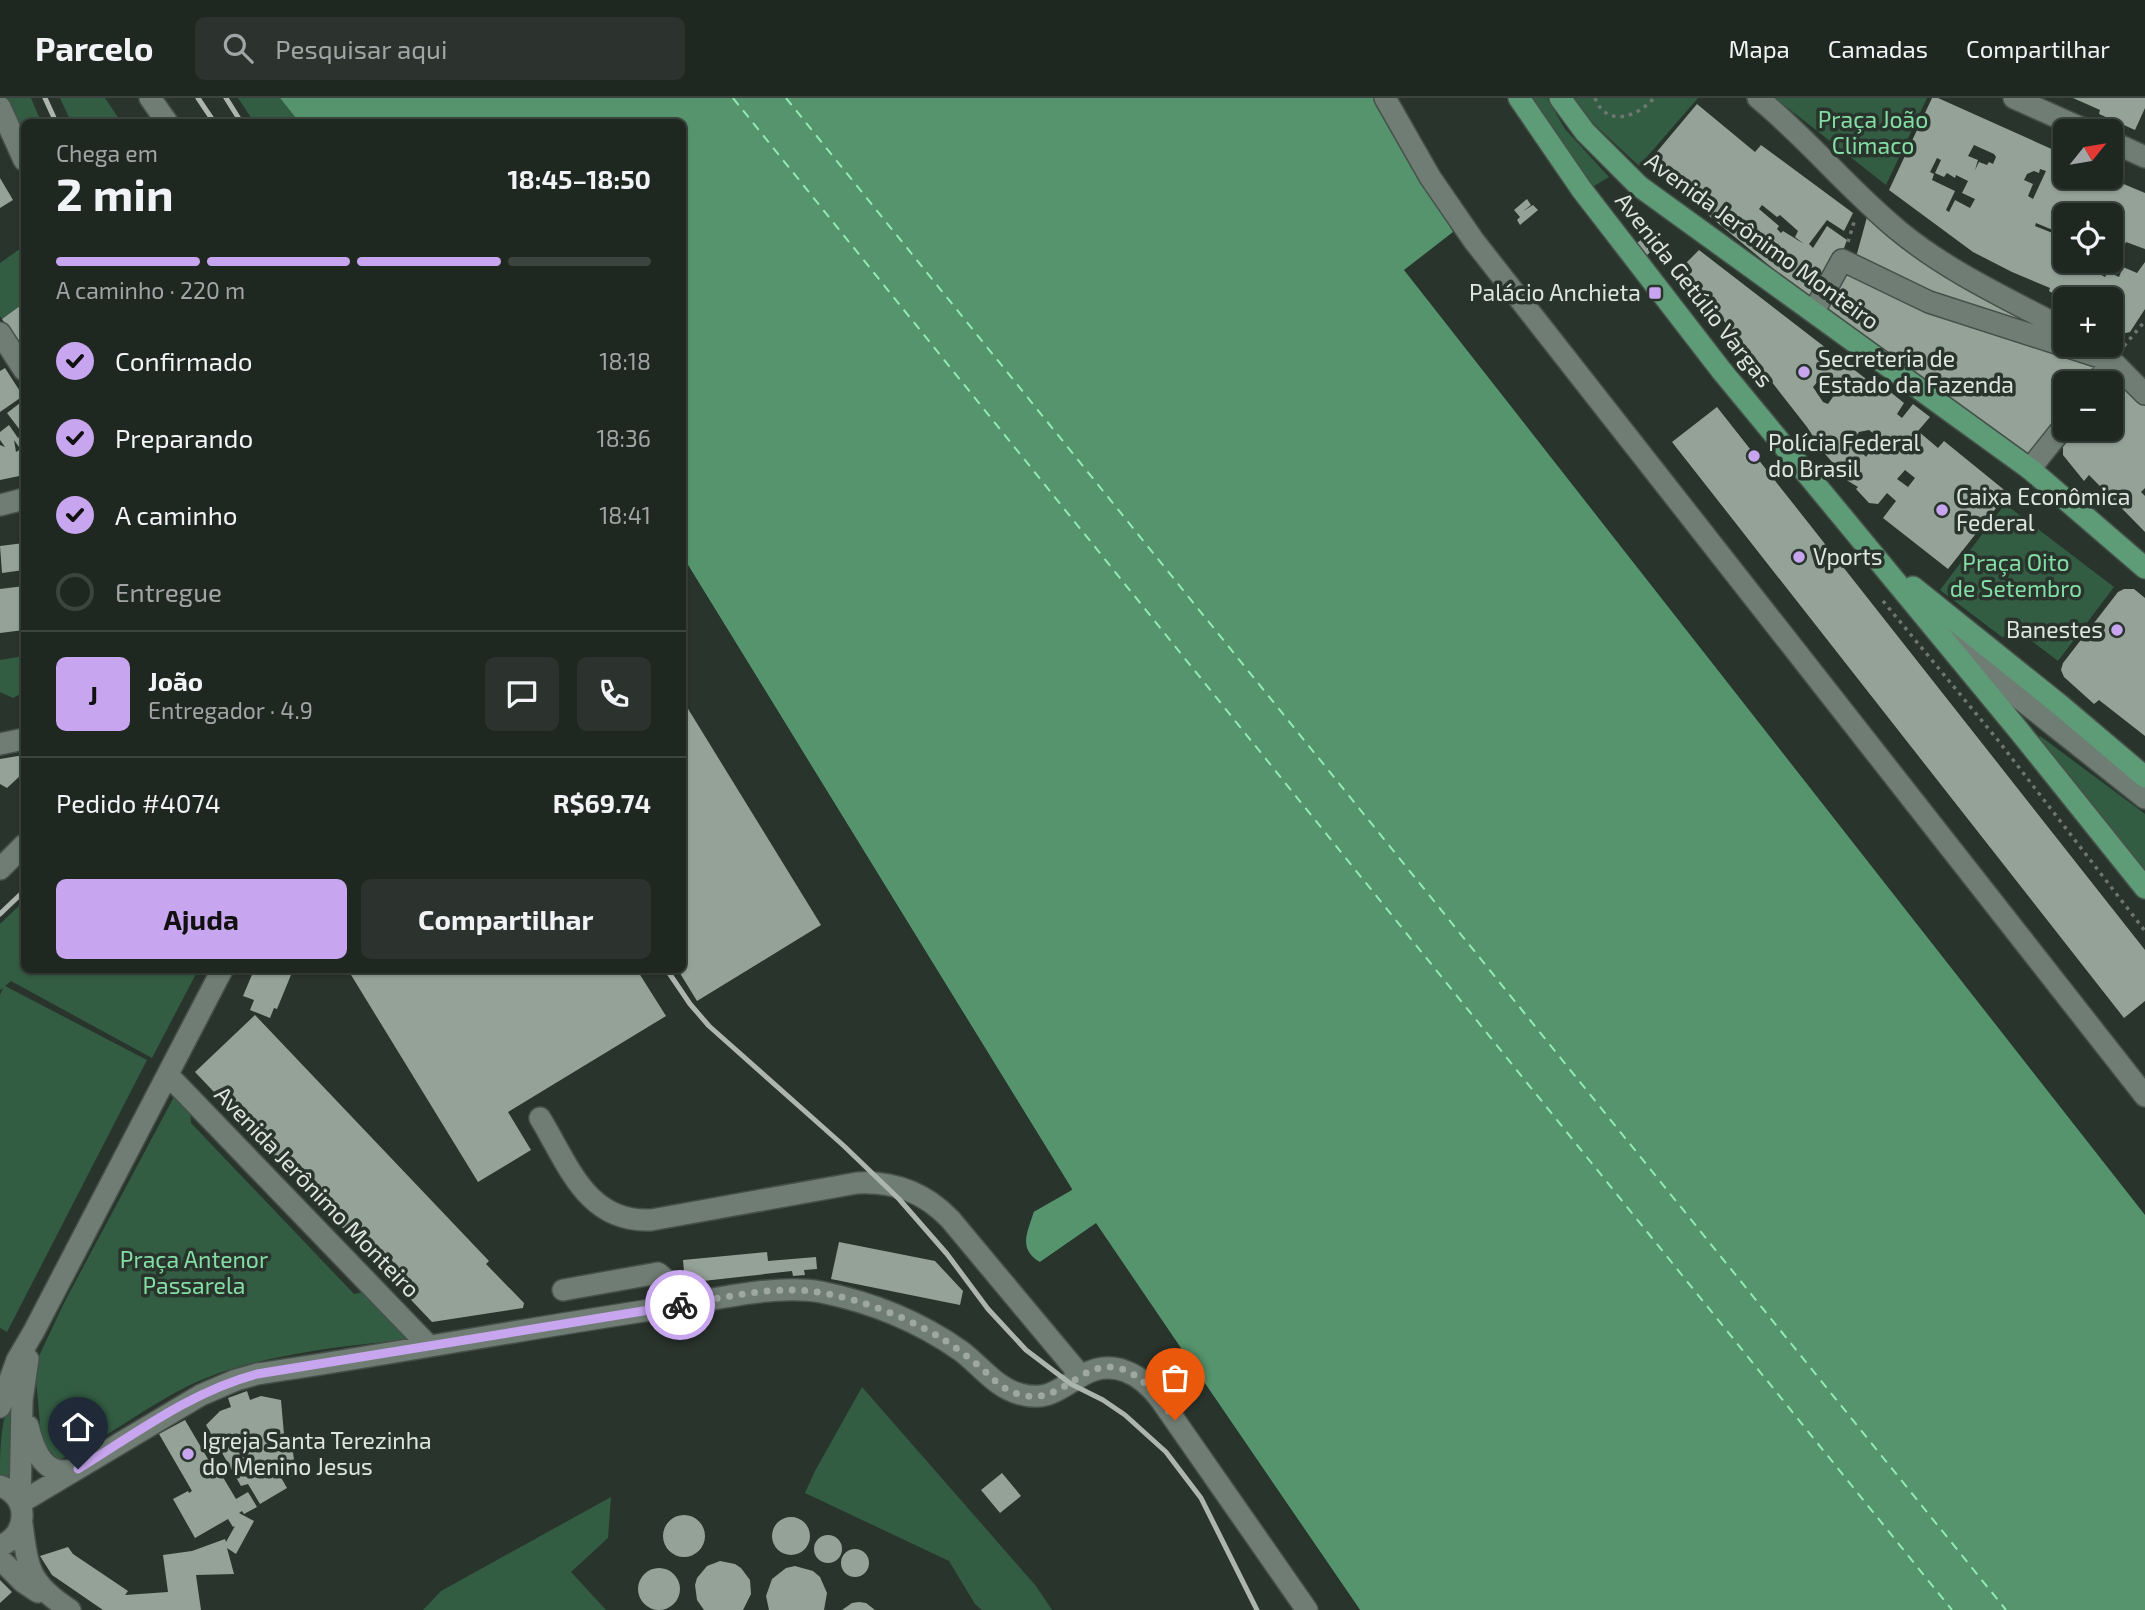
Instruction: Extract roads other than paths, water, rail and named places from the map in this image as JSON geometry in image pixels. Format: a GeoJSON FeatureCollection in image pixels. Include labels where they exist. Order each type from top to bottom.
{"type":"FeatureCollection","features":[{"type":"Feature","properties":{"kind":"main road","name":"Avenida Getúlio Vargas"},"geometry":{"type":"LineString","coordinates":[[1519,98],[1582,190],[1721,370],[1835,508]]}},
{"type":"Feature","properties":{"kind":"main road","name":"Avenida Jerônimo Monteiro"},"geometry":{"type":"LineString","coordinates":[[1560,98],[1585,132],[1639,186],[2030,469],[2145,568]]}},
{"type":"Feature","properties":{"kind":"main road"},"geometry":{"type":"LineString","coordinates":[[1835,508],[2145,888]]}},
{"type":"Feature","properties":{"kind":"main road"},"geometry":{"type":"LineString","coordinates":[[1835,508],[1912,587],[2145,777]]}},
{"type":"Feature","properties":{"kind":"street"},"geometry":{"type":"LineString","coordinates":[[150,98],[165,119]]}},
{"type":"Feature","properties":{"kind":"street"},"geometry":{"type":"LineString","coordinates":[[1385,98],[1430,177],[1466,230],[2145,1096]]}},
{"type":"Feature","properties":{"kind":"street"},"geometry":{"type":"LineString","coordinates":[[2014,98],[2061,119]]}},
{"type":"Feature","properties":{"kind":"street"},"geometry":{"type":"LineString","coordinates":[[1760,99],[1881,215],[1926,251],[1972,281],[2053,323]]}},
{"type":"Feature","properties":{"kind":"street"},"geometry":{"type":"LineString","coordinates":[[0,107],[21,153]]}},
{"type":"Feature","properties":{"kind":"street"},"geometry":{"type":"LineString","coordinates":[[2123,147],[2145,157]]}},
{"type":"Feature","properties":{"kind":"street"},"geometry":{"type":"LineString","coordinates":[[1814,311],[1842,260],[1942,307],[2112,361]]}},
{"type":"Feature","properties":{"kind":"street"},"geometry":{"type":"LineString","coordinates":[[0,333],[21,365]]}},
{"type":"Feature","properties":{"kind":"street"},"geometry":{"type":"LineString","coordinates":[[2106,357],[2145,394]]}},
{"type":"Feature","properties":{"kind":"street"},"geometry":{"type":"LineString","coordinates":[[2105,371],[2112,361]]}},
{"type":"Feature","properties":{"kind":"street"},"geometry":{"type":"LineString","coordinates":[[2030,469],[2053,440]]}},
{"type":"Feature","properties":{"kind":"street"},"geometry":{"type":"LineString","coordinates":[[0,505],[21,500]]}},
{"type":"Feature","properties":{"kind":"street"},"geometry":{"type":"LineString","coordinates":[[1924,615],[2000,683],[2145,798]]}},
{"type":"Feature","properties":{"kind":"street"},"geometry":{"type":"LineString","coordinates":[[0,744],[21,740]]}},
{"type":"Feature","properties":{"kind":"street"},"geometry":{"type":"LineString","coordinates":[[0,869],[21,848]]}},
{"type":"Feature","properties":{"kind":"street"},"geometry":{"type":"LineString","coordinates":[[0,1407],[17,1360],[220,973]]}},
{"type":"Feature","properties":{"kind":"street","name":"Avenida Jerônimo Monteiro"},"geometry":{"type":"LineString","coordinates":[[168,1075],[429,1346]]}},
{"type":"Feature","properties":{"kind":"street"},"geometry":{"type":"LineString","coordinates":[[541,1118],[589,1198],[624,1219],[651,1220],[857,1183],[885,1183],[912,1191],[939,1208],[950,1219],[1081,1376]]}},
{"type":"Feature","properties":{"kind":"street"},"geometry":{"type":"LineString","coordinates":[[564,1290],[658,1273],[665,1279],[670,1307]]}},
{"type":"Feature","properties":{"kind":"street"},"geometry":{"type":"LineString","coordinates":[[0,1546],[13,1539],[21,1514],[78,1469],[201,1395],[236,1380],[429,1346],[791,1290],[829,1294],[903,1317],[943,1339],[999,1384],[1018,1394],[1051,1394],[1092,1371],[1114,1368],[1135,1374],[1152,1388],[1307,1610]]}},
{"type":"Feature","properties":{"kind":"street"},"geometry":{"type":"LineString","coordinates":[[34,1331],[22,1400],[21,1514],[29,1569],[41,1589],[70,1610]]}},
{"type":"Feature","properties":{"kind":"street"},"geometry":{"type":"LineString","coordinates":[[22,1400],[33,1447],[41,1461],[55,1470],[78,1469]]}},
{"type":"Feature","properties":{"kind":"street"},"geometry":{"type":"LineString","coordinates":[[0,1486],[14,1494],[21,1514]]}},
{"type":"Feature","properties":{"kind":"street"},"geometry":{"type":"LineString","coordinates":[[0,1559],[33,1590],[50,1597]]}},
{"type":"Feature","properties":{"kind":"railway"},"geometry":{"type":"LineString","coordinates":[[45,98],[55,119]]}},
{"type":"Feature","properties":{"kind":"railway"},"geometry":{"type":"LineString","coordinates":[[198,98],[212,119]]}},
{"type":"Feature","properties":{"kind":"railway"},"geometry":{"type":"LineString","coordinates":[[226,98],[239,119]]}},
{"type":"Feature","properties":{"kind":"railway"},"geometry":{"type":"LineString","coordinates":[[0,914],[21,894]]}},
{"type":"Feature","properties":{"kind":"railway"},"geometry":{"type":"LineString","coordinates":[[669,973],[709,1026],[844,1146],[899,1199],[947,1254],[988,1309],[1026,1350],[1071,1384],[1125,1415],[1166,1452],[1201,1498],[1257,1610]]}},
{"type":"Feature","properties":{"kind":"place","name":"Palácio Anchieta"},"geometry":{"type":"Point","coordinates":[1655,293]}},
{"type":"Feature","properties":{"kind":"place","name":"Secreteria de Estado da Fazenda"},"geometry":{"type":"Point","coordinates":[1804,372]}},
{"type":"Feature","properties":{"kind":"place","name":"Polícia Federal do Brasil"},"geometry":{"type":"Point","coordinates":[1754,456]}},
{"type":"Feature","properties":{"kind":"place","name":"Caixa Econômica Federal"},"geometry":{"type":"Point","coordinates":[1942,510]}},
{"type":"Feature","properties":{"kind":"place","name":"Vports"},"geometry":{"type":"Point","coordinates":[1799,557]}},
{"type":"Feature","properties":{"kind":"place","name":"Banestes"},"geometry":{"type":"Point","coordinates":[2117,630]}},
{"type":"Feature","properties":{"kind":"place","name":"Igreja Santa Terezinha do Menino Jesus"},"geometry":{"type":"Point","coordinates":[188,1454]}},
{"type":"Feature","properties":{"kind":"park label","name":"Praça João Climaco"},"geometry":{"type":"Point","coordinates":[1873,133]}},
{"type":"Feature","properties":{"kind":"park label","name":"Praça Oito de Setembro"},"geometry":{"type":"Point","coordinates":[2016,576]}},
{"type":"Feature","properties":{"kind":"park label","name":"Praça Antenor Passarela"},"geometry":{"type":"Point","coordinates":[194,1273]}}]}
